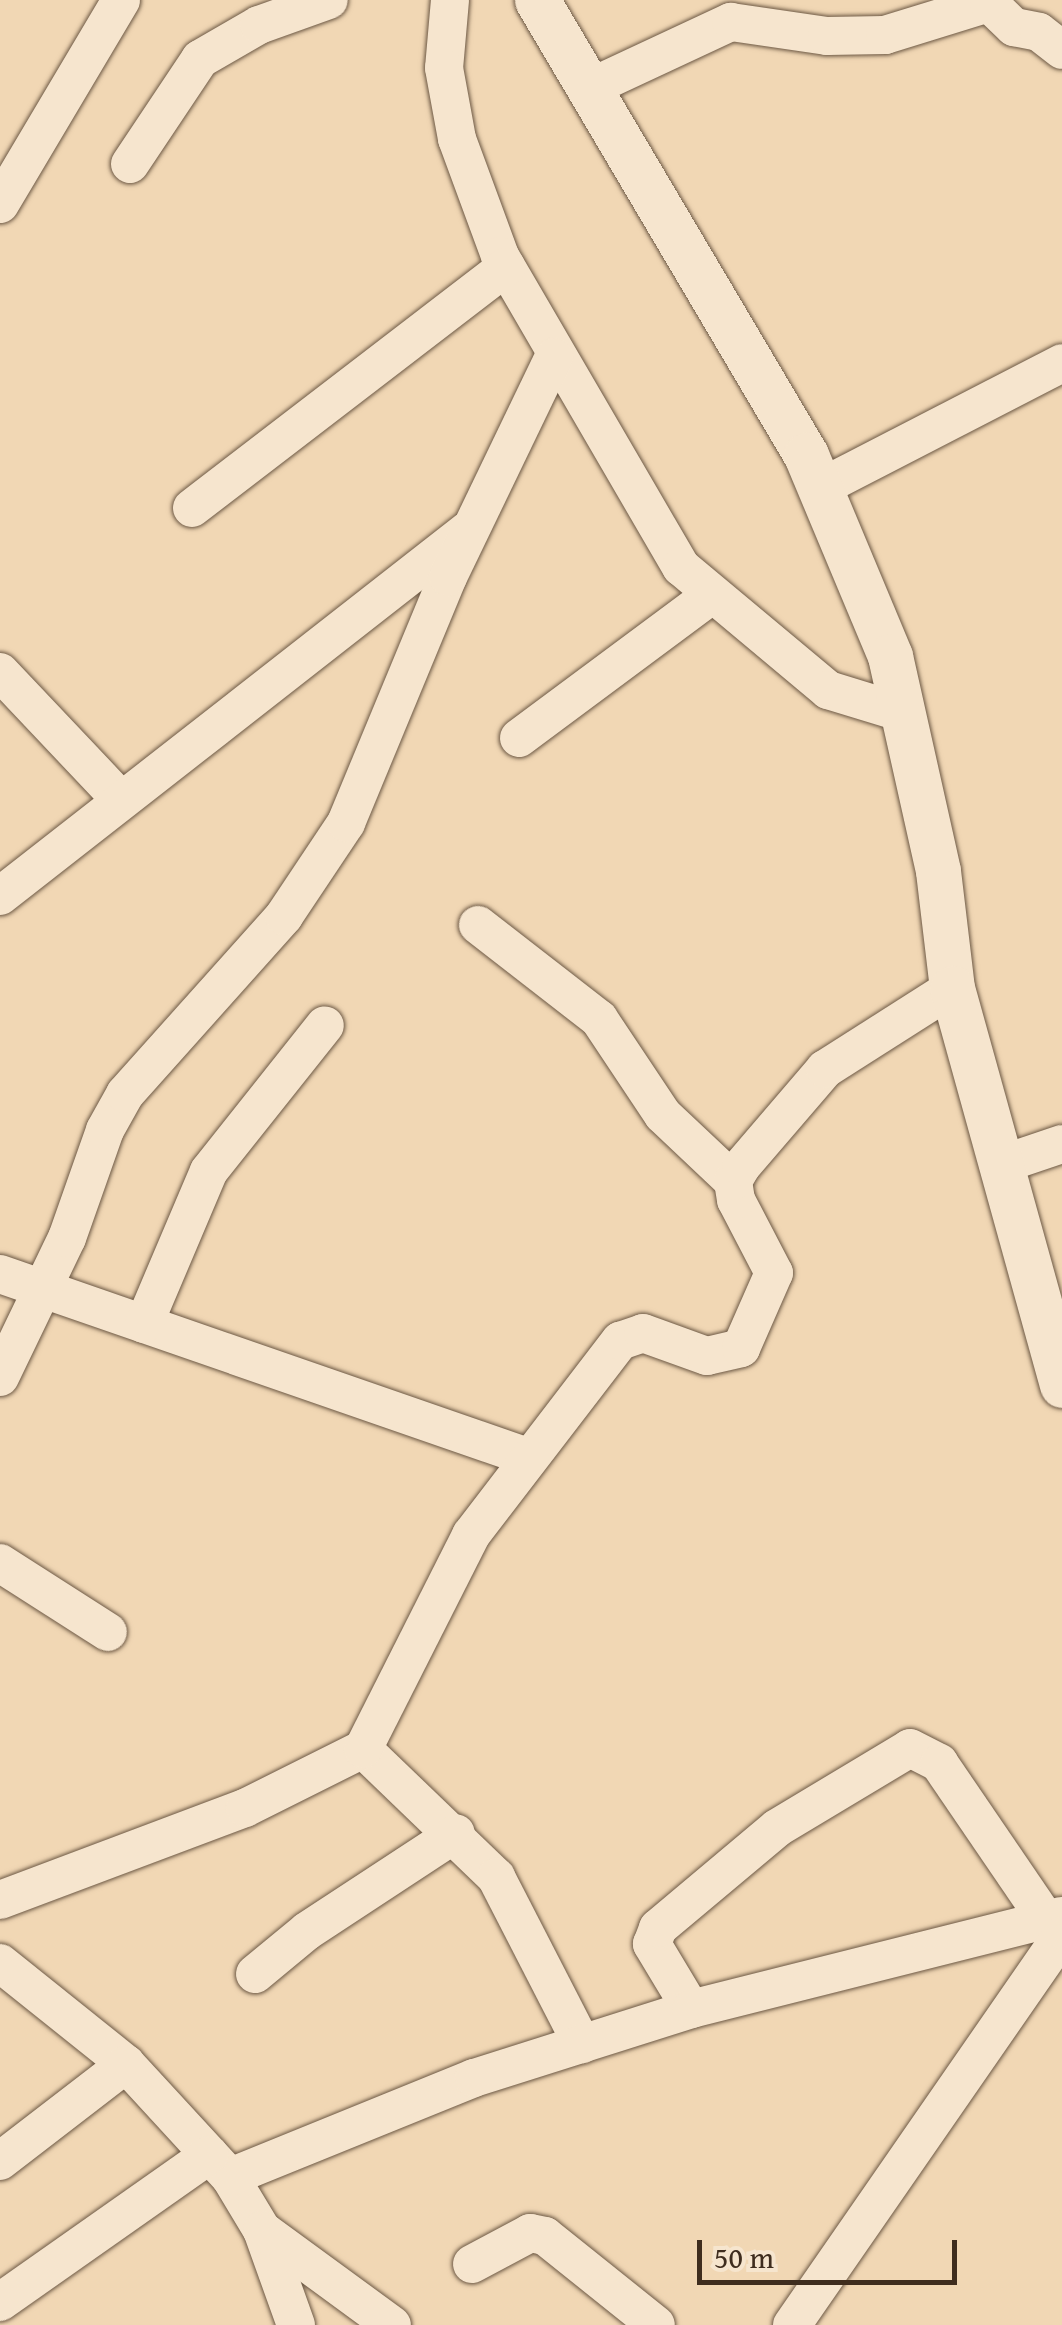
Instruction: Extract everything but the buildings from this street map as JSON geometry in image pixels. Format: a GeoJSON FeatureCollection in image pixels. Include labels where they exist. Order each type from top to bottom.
{"type":"FeatureCollection","features":[{"type":"Feature","properties":{"kind":"street"},"geometry":{"type":"LineString","coordinates":[[0,204],[120,0]]}},
{"type":"Feature","properties":{"kind":"street"},"geometry":{"type":"LineString","coordinates":[[130,164],[200,60],[258,25],[329,0]]}},
{"type":"Feature","properties":{"kind":"street"},"geometry":{"type":"LineString","coordinates":[[450,0],[444,68],[457,139],[506,267],[554,358],[680,567],[710,596],[828,690],[903,713]]}},
{"type":"Feature","properties":{"kind":"street"},"geometry":{"type":"LineString","coordinates":[[536,0],[820,488],[890,656],[938,871],[952,988],[1062,1385]]}},
{"type":"Feature","properties":{"kind":"street"},"geometry":{"type":"LineString","coordinates":[[587,90],[731,22],[827,36],[885,35],[993,1],[1014,27],[1039,32],[1062,50]]}},
{"type":"Feature","properties":{"kind":"street"},"geometry":{"type":"LineString","coordinates":[[192,508],[506,267]]}},
{"type":"Feature","properties":{"kind":"street"},"geometry":{"type":"LineString","coordinates":[[0,1377],[44,1288],[124,1094],[251,957],[322,866],[472,527],[554,358]]}},
{"type":"Feature","properties":{"kind":"street"},"geometry":{"type":"LineString","coordinates":[[820,488],[1062,363]]}},
{"type":"Feature","properties":{"kind":"street"},"geometry":{"type":"LineString","coordinates":[[0,896],[120,798],[472,527]]}},
{"type":"Feature","properties":{"kind":"street"},"geometry":{"type":"LineString","coordinates":[[520,738],[710,596]]}},
{"type":"Feature","properties":{"kind":"street"},"geometry":{"type":"LineString","coordinates":[[0,672],[120,798]]}},
{"type":"Feature","properties":{"kind":"street"},"geometry":{"type":"LineString","coordinates":[[0,1900],[245,1808],[364,1749],[471,1535],[528,1457],[631,1332],[707,1356],[741,1348],[774,1273],[733,1181],[663,1115],[599,1020],[478,924]]}},
{"type":"Feature","properties":{"kind":"street"},"geometry":{"type":"LineString","coordinates":[[733,1181],[825,1068],[952,988]]}},
{"type":"Feature","properties":{"kind":"street"},"geometry":{"type":"LineString","coordinates":[[144,1324],[208,1171],[325,1025]]}},
{"type":"Feature","properties":{"kind":"street"},"geometry":{"type":"LineString","coordinates":[[1000,1165],[1062,1144]]}},
{"type":"Feature","properties":{"kind":"street"},"geometry":{"type":"LineString","coordinates":[[0,1274],[528,1457]]}},
{"type":"Feature","properties":{"kind":"street"},"geometry":{"type":"LineString","coordinates":[[0,1564],[108,1632]]}},
{"type":"Feature","properties":{"kind":"street"},"geometry":{"type":"LineString","coordinates":[[691,2010],[652,1944],[658,1928],[777,1828],[910,1748],[938,1762],[1057,1924]]}},
{"type":"Feature","properties":{"kind":"street"},"geometry":{"type":"LineString","coordinates":[[364,1749],[496,1876],[582,2044]]}},
{"type":"Feature","properties":{"kind":"street"},"geometry":{"type":"LineString","coordinates":[[255,1974],[307,1931],[456,1834]]}},
{"type":"Feature","properties":{"kind":"street"},"geometry":{"type":"LineString","coordinates":[[0,2302],[219,2166],[474,2078],[691,2010],[1057,1924]]}},
{"type":"Feature","properties":{"kind":"street"},"geometry":{"type":"LineString","coordinates":[[792,2325],[1057,1924]]}},
{"type":"Feature","properties":{"kind":"street"},"geometry":{"type":"LineString","coordinates":[[0,1964],[126,2064],[219,2166],[262,2230],[296,2325]]}},
{"type":"Feature","properties":{"kind":"street"},"geometry":{"type":"LineString","coordinates":[[0,2161],[126,2064]]}},
{"type":"Feature","properties":{"kind":"street"},"geometry":{"type":"LineString","coordinates":[[262,2230],[392,2325]]}},
{"type":"Feature","properties":{"kind":"street"},"geometry":{"type":"LineString","coordinates":[[472,2264],[530,2233],[545,2236],[656,2325]]}}]}
